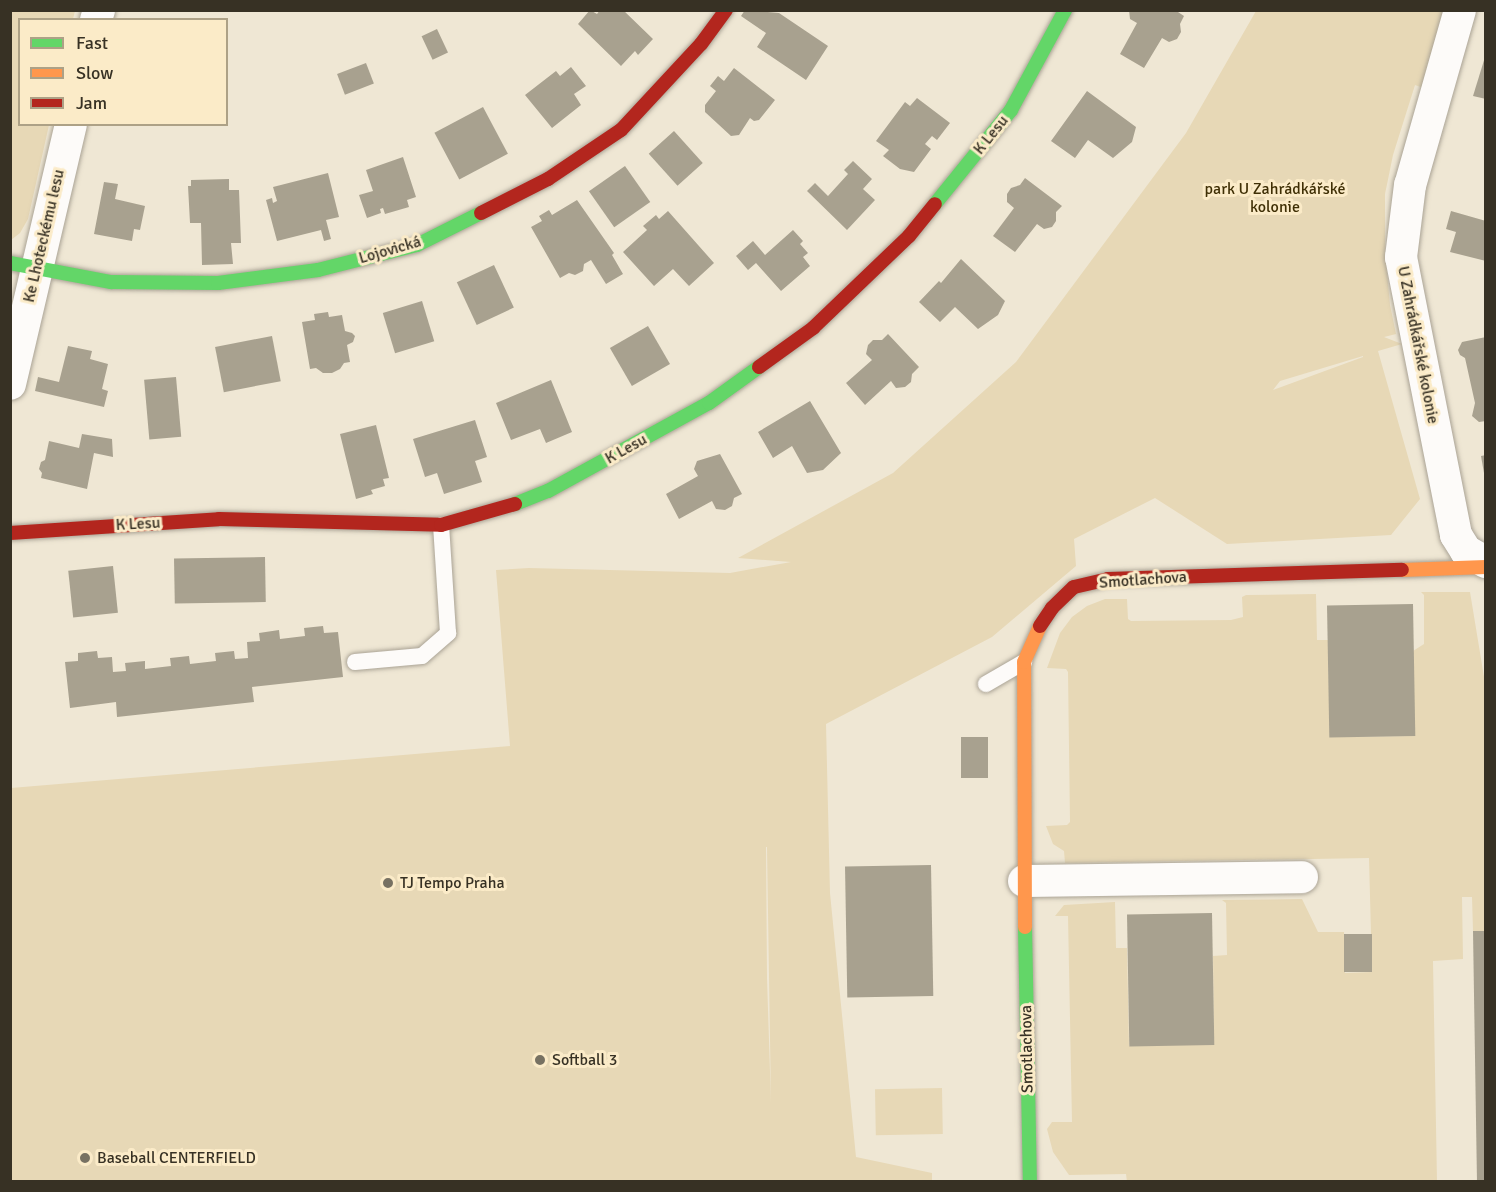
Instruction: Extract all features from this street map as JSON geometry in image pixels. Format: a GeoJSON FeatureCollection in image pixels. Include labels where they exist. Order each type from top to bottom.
{"type":"FeatureCollection","features":[{"type":"Feature","properties":{"kind":"street","name":"Lojovická"},"geometry":{"type":"LineString","coordinates":[[23,266],[111,282],[218,283],[318,270],[417,245],[548,179],[621,130],[701,44],[726,10]]}},
{"type":"Feature","properties":{"kind":"street","name":"K Lesu"},"geometry":{"type":"LineString","coordinates":[[10,533],[219,519],[441,525],[503,508],[558,486],[709,403],[813,328],[909,236],[1011,110],[1065,10]]}},
{"type":"Feature","properties":{"kind":"street","name":"U Zahrádkářské kolonie"},"geometry":{"type":"LineString","coordinates":[[1460,10],[1410,185],[1401,257],[1456,535],[1466,551],[1485,562]]}},
{"type":"Feature","properties":{"kind":"street","name":"Ke Lhoteckému lesu"},"geometry":{"type":"LineString","coordinates":[[10,384],[23,266],[70,126]]}},
{"type":"Feature","properties":{"kind":"street","name":"Smotlachova"},"geometry":{"type":"LineString","coordinates":[[1030,1182],[1024,880],[1024,662],[1036,632],[1052,608],[1074,587],[1108,579],[1485,567]]}},
{"type":"Feature","properties":{"kind":"street"},"geometry":{"type":"LineString","coordinates":[[1024,880],[1302,877]]}},
{"type":"Feature","properties":{"kind":"lane"},"geometry":{"type":"LineString","coordinates":[[354,662],[422,656],[448,633],[441,525]]}},
{"type":"Feature","properties":{"kind":"lane"},"geometry":{"type":"LineString","coordinates":[[986,684],[1024,662]]}},
{"type":"Feature","properties":{"kind":"green space"},"geometry":{"type":"Polygon","coordinates":[[[11,10],[75,11],[73,18],[18,18],[18,126],[49,126],[28,219],[20,233],[11,240],[11,10]]]}},
{"type":"Feature","properties":{"kind":"green space","name":"park U Zahrádkářské kolonie"},"geometry":{"type":"Polygon","coordinates":[[[1256,11],[1449,11],[1426,89],[1415,85],[1393,155],[1385,194],[1385,251],[1390,305],[1396,334],[1384,337],[1402,344],[1378,351],[1420,499],[1391,535],[1227,544],[1155,498],[1074,539],[1076,566],[992,637],[826,724],[830,893],[856,1157],[932,1173],[932,1181],[11,1182],[11,788],[510,746],[496,570],[529,568],[730,573],[791,562],[738,558],[893,473],[1016,362],[1186,133],[1256,11]],[[1363,357],[1280,381],[1273,390],[1363,357]],[[767,847],[767,978],[771,1103],[767,847]]]}},
{"type":"Feature","properties":{"kind":"green space"},"geometry":{"type":"Polygon","coordinates":[[[1421,592],[1470,592],[1485,683],[1485,931],[1473,931],[1472,897],[1462,897],[1463,959],[1433,961],[1437,1181],[1127,1182],[1126,1174],[1069,1175],[1053,1152],[1047,1129],[1052,1122],[1072,1122],[1068,916],[1055,916],[1064,905],[1115,902],[1116,948],[1127,948],[1129,1046],[1214,1044],[1213,956],[1227,955],[1226,903],[1222,900],[1302,899],[1318,932],[1344,932],[1345,973],[1372,972],[1369,858],[1065,863],[1064,851],[1053,844],[1046,826],[1067,825],[1070,822],[1068,672],[1066,669],[1047,668],[1060,633],[1072,617],[1087,606],[1105,599],[1127,599],[1128,619],[1131,621],[1231,620],[1243,617],[1242,597],[1246,595],[1316,594],[1317,640],[1328,640],[1330,737],[1414,736],[1413,651],[1424,644],[1424,595],[1421,592]]]}},
{"type":"Feature","properties":{"kind":"green space"},"geometry":{"type":"Polygon","coordinates":[[[942,1088],[943,1134],[876,1135],[875,1089],[942,1088]]]}},
{"type":"Feature","properties":{"kind":"building"},"geometry":{"type":"Polygon","coordinates":[[[590,10],[597,14],[600,10],[623,10],[653,39],[638,55],[635,51],[621,66],[578,24],[590,10]]]}},
{"type":"Feature","properties":{"kind":"building"},"geometry":{"type":"Polygon","coordinates":[[[745,10],[779,13],[828,46],[806,80],[757,47],[766,33],[741,16],[745,10]]]}},
{"type":"Feature","properties":{"kind":"building"},"geometry":{"type":"Polygon","coordinates":[[[1129,10],[1175,10],[1184,16],[1177,39],[1169,42],[1162,38],[1144,68],[1120,54],[1137,23],[1130,19],[1129,10]]]}},
{"type":"Feature","properties":{"kind":"building"},"geometry":{"type":"Polygon","coordinates":[[[437,29],[448,53],[433,60],[422,36],[437,29]]]}},
{"type":"Feature","properties":{"kind":"building"},"geometry":{"type":"Polygon","coordinates":[[[1486,57],[1486,99],[1473,96],[1486,57]]]}},
{"type":"Feature","properties":{"kind":"building"},"geometry":{"type":"Polygon","coordinates":[[[366,63],[374,84],[345,95],[337,74],[366,63]]]}},
{"type":"Feature","properties":{"kind":"building"},"geometry":{"type":"Polygon","coordinates":[[[571,67],[586,86],[574,94],[581,105],[552,128],[525,95],[556,71],[560,76],[571,67]]]}},
{"type":"Feature","properties":{"kind":"building"},"geometry":{"type":"Polygon","coordinates":[[[734,68],[775,100],[759,120],[754,121],[750,118],[739,135],[731,136],[705,112],[705,105],[716,91],[710,86],[718,76],[724,81],[734,68]]]}},
{"type":"Feature","properties":{"kind":"building"},"geometry":{"type":"Polygon","coordinates":[[[1087,91],[1136,127],[1132,142],[1113,158],[1088,140],[1075,158],[1051,141],[1087,91]]]}},
{"type":"Feature","properties":{"kind":"building"},"geometry":{"type":"Polygon","coordinates":[[[917,98],[950,123],[937,140],[932,136],[925,144],[931,149],[914,172],[900,169],[883,156],[889,150],[876,141],[905,102],[910,106],[917,98]]]}},
{"type":"Feature","properties":{"kind":"building"},"geometry":{"type":"Polygon","coordinates":[[[483,107],[508,154],[459,180],[434,133],[483,107]]]}},
{"type":"Feature","properties":{"kind":"building"},"geometry":{"type":"Polygon","coordinates":[[[674,131],[703,163],[678,186],[649,154],[674,131]]]}},
{"type":"Feature","properties":{"kind":"building"},"geometry":{"type":"Polygon","coordinates":[[[403,157],[416,197],[407,200],[409,207],[385,214],[383,208],[380,209],[381,213],[367,218],[359,195],[373,191],[366,170],[403,157]]]}},
{"type":"Feature","properties":{"kind":"building"},"geometry":{"type":"Polygon","coordinates":[[[853,161],[872,179],[863,189],[875,200],[847,230],[807,191],[815,183],[828,196],[848,174],[844,170],[853,161]]]}},
{"type":"Feature","properties":{"kind":"building"},"geometry":{"type":"Polygon","coordinates":[[[625,166],[650,202],[614,227],[589,191],[625,166]]]}},
{"type":"Feature","properties":{"kind":"building"},"geometry":{"type":"Polygon","coordinates":[[[328,173],[339,217],[326,220],[331,239],[324,241],[321,230],[277,241],[266,200],[272,198],[273,203],[277,201],[273,187],[328,173]]]}},
{"type":"Feature","properties":{"kind":"building"},"geometry":{"type":"Polygon","coordinates":[[[1025,178],[1062,206],[1056,212],[1056,221],[1052,227],[1044,229],[1037,224],[1015,252],[993,236],[1014,208],[1007,202],[1007,194],[1011,188],[1020,185],[1025,178]]]}},
{"type":"Feature","properties":{"kind":"building"},"geometry":{"type":"Polygon","coordinates":[[[229,179],[229,190],[239,190],[241,243],[231,243],[233,264],[202,265],[201,223],[190,223],[188,186],[191,186],[191,180],[229,179]]]}},
{"type":"Feature","properties":{"kind":"building"},"geometry":{"type":"Polygon","coordinates":[[[104,182],[118,184],[115,199],[145,206],[140,230],[134,229],[132,241],[94,234],[104,182]]]}},
{"type":"Feature","properties":{"kind":"building"},"geometry":{"type":"Polygon","coordinates":[[[577,200],[614,253],[612,255],[623,274],[606,284],[591,260],[584,264],[583,271],[575,275],[569,273],[560,278],[531,227],[542,221],[539,216],[549,210],[552,215],[577,200]]]}},
{"type":"Feature","properties":{"kind":"building"},"geometry":{"type":"Polygon","coordinates":[[[668,211],[714,263],[689,286],[673,269],[654,286],[623,252],[647,230],[643,226],[656,215],[659,219],[668,211]]]}},
{"type":"Feature","properties":{"kind":"building"},"geometry":{"type":"Polygon","coordinates":[[[1451,211],[1486,221],[1486,261],[1450,252],[1456,232],[1446,229],[1451,211]]]}},
{"type":"Feature","properties":{"kind":"building"},"geometry":{"type":"Polygon","coordinates":[[[793,230],[803,241],[800,244],[808,253],[803,257],[810,266],[781,291],[756,263],[748,270],[736,256],[753,241],[765,255],[793,230]]]}},
{"type":"Feature","properties":{"kind":"building"},"geometry":{"type":"Polygon","coordinates":[[[961,259],[1005,301],[998,315],[978,329],[955,307],[940,322],[919,302],[939,281],[941,283],[961,259]]]}},
{"type":"Feature","properties":{"kind":"building"},"geometry":{"type":"Polygon","coordinates":[[[494,265],[514,308],[477,325],[457,282],[494,265]]]}},
{"type":"Feature","properties":{"kind":"building"},"geometry":{"type":"Polygon","coordinates":[[[422,301],[434,341],[395,353],[383,313],[422,301]]]}},
{"type":"Feature","properties":{"kind":"building"},"geometry":{"type":"Polygon","coordinates":[[[328,312],[329,317],[342,315],[345,331],[355,336],[353,342],[347,345],[350,362],[344,363],[340,369],[332,373],[323,373],[316,368],[310,369],[302,322],[315,320],[314,314],[328,312]]]}},
{"type":"Feature","properties":{"kind":"building"},"geometry":{"type":"Polygon","coordinates":[[[648,326],[670,364],[632,386],[610,348],[648,326]]]}},
{"type":"Feature","properties":{"kind":"building"},"geometry":{"type":"Polygon","coordinates":[[[888,334],[919,367],[912,374],[911,382],[905,387],[896,388],[891,381],[865,405],[846,383],[872,360],[866,354],[868,345],[873,340],[882,340],[888,334]]]}},
{"type":"Feature","properties":{"kind":"building"},"geometry":{"type":"Polygon","coordinates":[[[272,336],[281,381],[224,392],[215,347],[272,336]]]}},
{"type":"Feature","properties":{"kind":"building"},"geometry":{"type":"Polygon","coordinates":[[[1486,337],[1486,421],[1479,422],[1472,416],[1475,403],[1465,358],[1458,350],[1462,342],[1486,337]]]}},
{"type":"Feature","properties":{"kind":"building"},"geometry":{"type":"Polygon","coordinates":[[[68,346],[92,351],[90,359],[108,364],[102,389],[108,391],[104,407],[35,391],[38,377],[59,382],[68,346]]]}},
{"type":"Feature","properties":{"kind":"building"},"geometry":{"type":"Polygon","coordinates":[[[176,377],[181,437],[149,440],[144,380],[176,377]]]}},
{"type":"Feature","properties":{"kind":"building"},"geometry":{"type":"Polygon","coordinates":[[[551,380],[572,432],[546,443],[540,429],[511,440],[496,403],[551,380]]]}},
{"type":"Feature","properties":{"kind":"building"},"geometry":{"type":"Polygon","coordinates":[[[810,401],[841,453],[823,470],[807,473],[792,446],[773,458],[758,432],[810,401]]]}},
{"type":"Feature","properties":{"kind":"building"},"geometry":{"type":"Polygon","coordinates":[[[475,420],[487,457],[475,461],[482,482],[444,494],[437,473],[425,477],[413,439],[475,420]]]}},
{"type":"Feature","properties":{"kind":"building"},"geometry":{"type":"Polygon","coordinates":[[[376,425],[389,478],[383,479],[385,486],[371,490],[373,494],[356,499],[340,434],[376,425]]]}},
{"type":"Feature","properties":{"kind":"building"},"geometry":{"type":"Polygon","coordinates":[[[82,434],[112,439],[113,457],[94,453],[87,489],[41,478],[42,473],[39,469],[41,462],[45,460],[49,441],[79,448],[82,434]]]}},
{"type":"Feature","properties":{"kind":"building"},"geometry":{"type":"Polygon","coordinates":[[[720,454],[742,494],[734,498],[732,506],[725,510],[716,509],[712,501],[679,519],[666,494],[698,476],[694,469],[697,461],[720,454]]]}},
{"type":"Feature","properties":{"kind":"building"},"geometry":{"type":"Polygon","coordinates":[[[1486,455],[1486,473],[1484,473],[1481,456],[1486,455]]]}},
{"type":"Feature","properties":{"kind":"building"},"geometry":{"type":"Polygon","coordinates":[[[265,557],[266,602],[175,604],[174,559],[265,557]]]}},
{"type":"Feature","properties":{"kind":"building"},"geometry":{"type":"Polygon","coordinates":[[[113,566],[118,613],[73,617],[68,571],[113,566]]]}},
{"type":"Feature","properties":{"kind":"building"},"geometry":{"type":"Polygon","coordinates":[[[1413,604],[1415,736],[1329,737],[1327,606],[1413,604]]]}},
{"type":"Feature","properties":{"kind":"building"},"geometry":{"type":"Polygon","coordinates":[[[323,626],[324,633],[338,632],[343,677],[252,687],[254,702],[117,717],[116,702],[70,708],[65,662],[78,661],[78,653],[97,651],[98,658],[112,657],[113,672],[126,671],[125,663],[145,661],[145,669],[171,666],[170,658],[189,656],[190,664],[216,661],[215,653],[234,651],[235,659],[248,658],[247,642],[260,641],[259,633],[279,630],[280,639],[305,636],[304,628],[323,626]]]}},
{"type":"Feature","properties":{"kind":"building"},"geometry":{"type":"Polygon","coordinates":[[[961,737],[988,737],[988,778],[961,778],[961,737]]]}},
{"type":"Feature","properties":{"kind":"building"},"geometry":{"type":"Polygon","coordinates":[[[931,865],[933,996],[847,997],[845,867],[931,865]]]}},
{"type":"Feature","properties":{"kind":"building"},"geometry":{"type":"Polygon","coordinates":[[[1212,913],[1214,1045],[1129,1046],[1127,914],[1212,913]]]}},
{"type":"Feature","properties":{"kind":"building"},"geometry":{"type":"Polygon","coordinates":[[[1473,931],[1486,931],[1486,1182],[1477,1182],[1473,931]]]}},
{"type":"Feature","properties":{"kind":"building"},"geometry":{"type":"Polygon","coordinates":[[[1344,934],[1372,934],[1372,972],[1344,972],[1344,934]]]}},
{"type":"Feature","properties":{"kind":"traffic: fast"},"geometry":{"type":"LineString","coordinates":[[935,204],[1011,110],[1065,10]]}},
{"type":"Feature","properties":{"kind":"traffic: fast"},"geometry":{"type":"LineString","coordinates":[[10,263],[111,282],[218,283],[318,270],[417,245],[481,213]]}},
{"type":"Feature","properties":{"kind":"traffic: fast"},"geometry":{"type":"LineString","coordinates":[[515,504],[548,491],[709,403],[759,367]]}},
{"type":"Feature","properties":{"kind":"traffic: fast"},"geometry":{"type":"LineString","coordinates":[[1025,927],[1030,1182]]}},
{"type":"Feature","properties":{"kind":"traffic: slow"},"geometry":{"type":"LineString","coordinates":[[1402,570],[1486,567]]}},
{"type":"Feature","properties":{"kind":"traffic: slow"},"geometry":{"type":"LineString","coordinates":[[1025,927],[1024,662],[1040,626]]}},
{"type":"Feature","properties":{"kind":"traffic: jam"},"geometry":{"type":"LineString","coordinates":[[481,213],[548,179],[621,130],[701,44],[726,10]]}},
{"type":"Feature","properties":{"kind":"traffic: jam"},"geometry":{"type":"LineString","coordinates":[[759,367],[813,328],[909,236],[935,204]]}},
{"type":"Feature","properties":{"kind":"traffic: jam"},"geometry":{"type":"LineString","coordinates":[[10,533],[219,519],[441,525],[515,504]]}},
{"type":"Feature","properties":{"kind":"traffic: jam"},"geometry":{"type":"LineString","coordinates":[[1040,626],[1052,608],[1074,587],[1108,579],[1402,570]]}},
{"type":"Feature","properties":{"kind":"place","name":"TJ Tempo Praha"},"geometry":{"type":"Point","coordinates":[388,883]}},
{"type":"Feature","properties":{"kind":"place","name":"Softball 3"},"geometry":{"type":"Point","coordinates":[540,1060]}},
{"type":"Feature","properties":{"kind":"place","name":"Baseball CENTERFIELD"},"geometry":{"type":"Point","coordinates":[85,1158]}}]}
